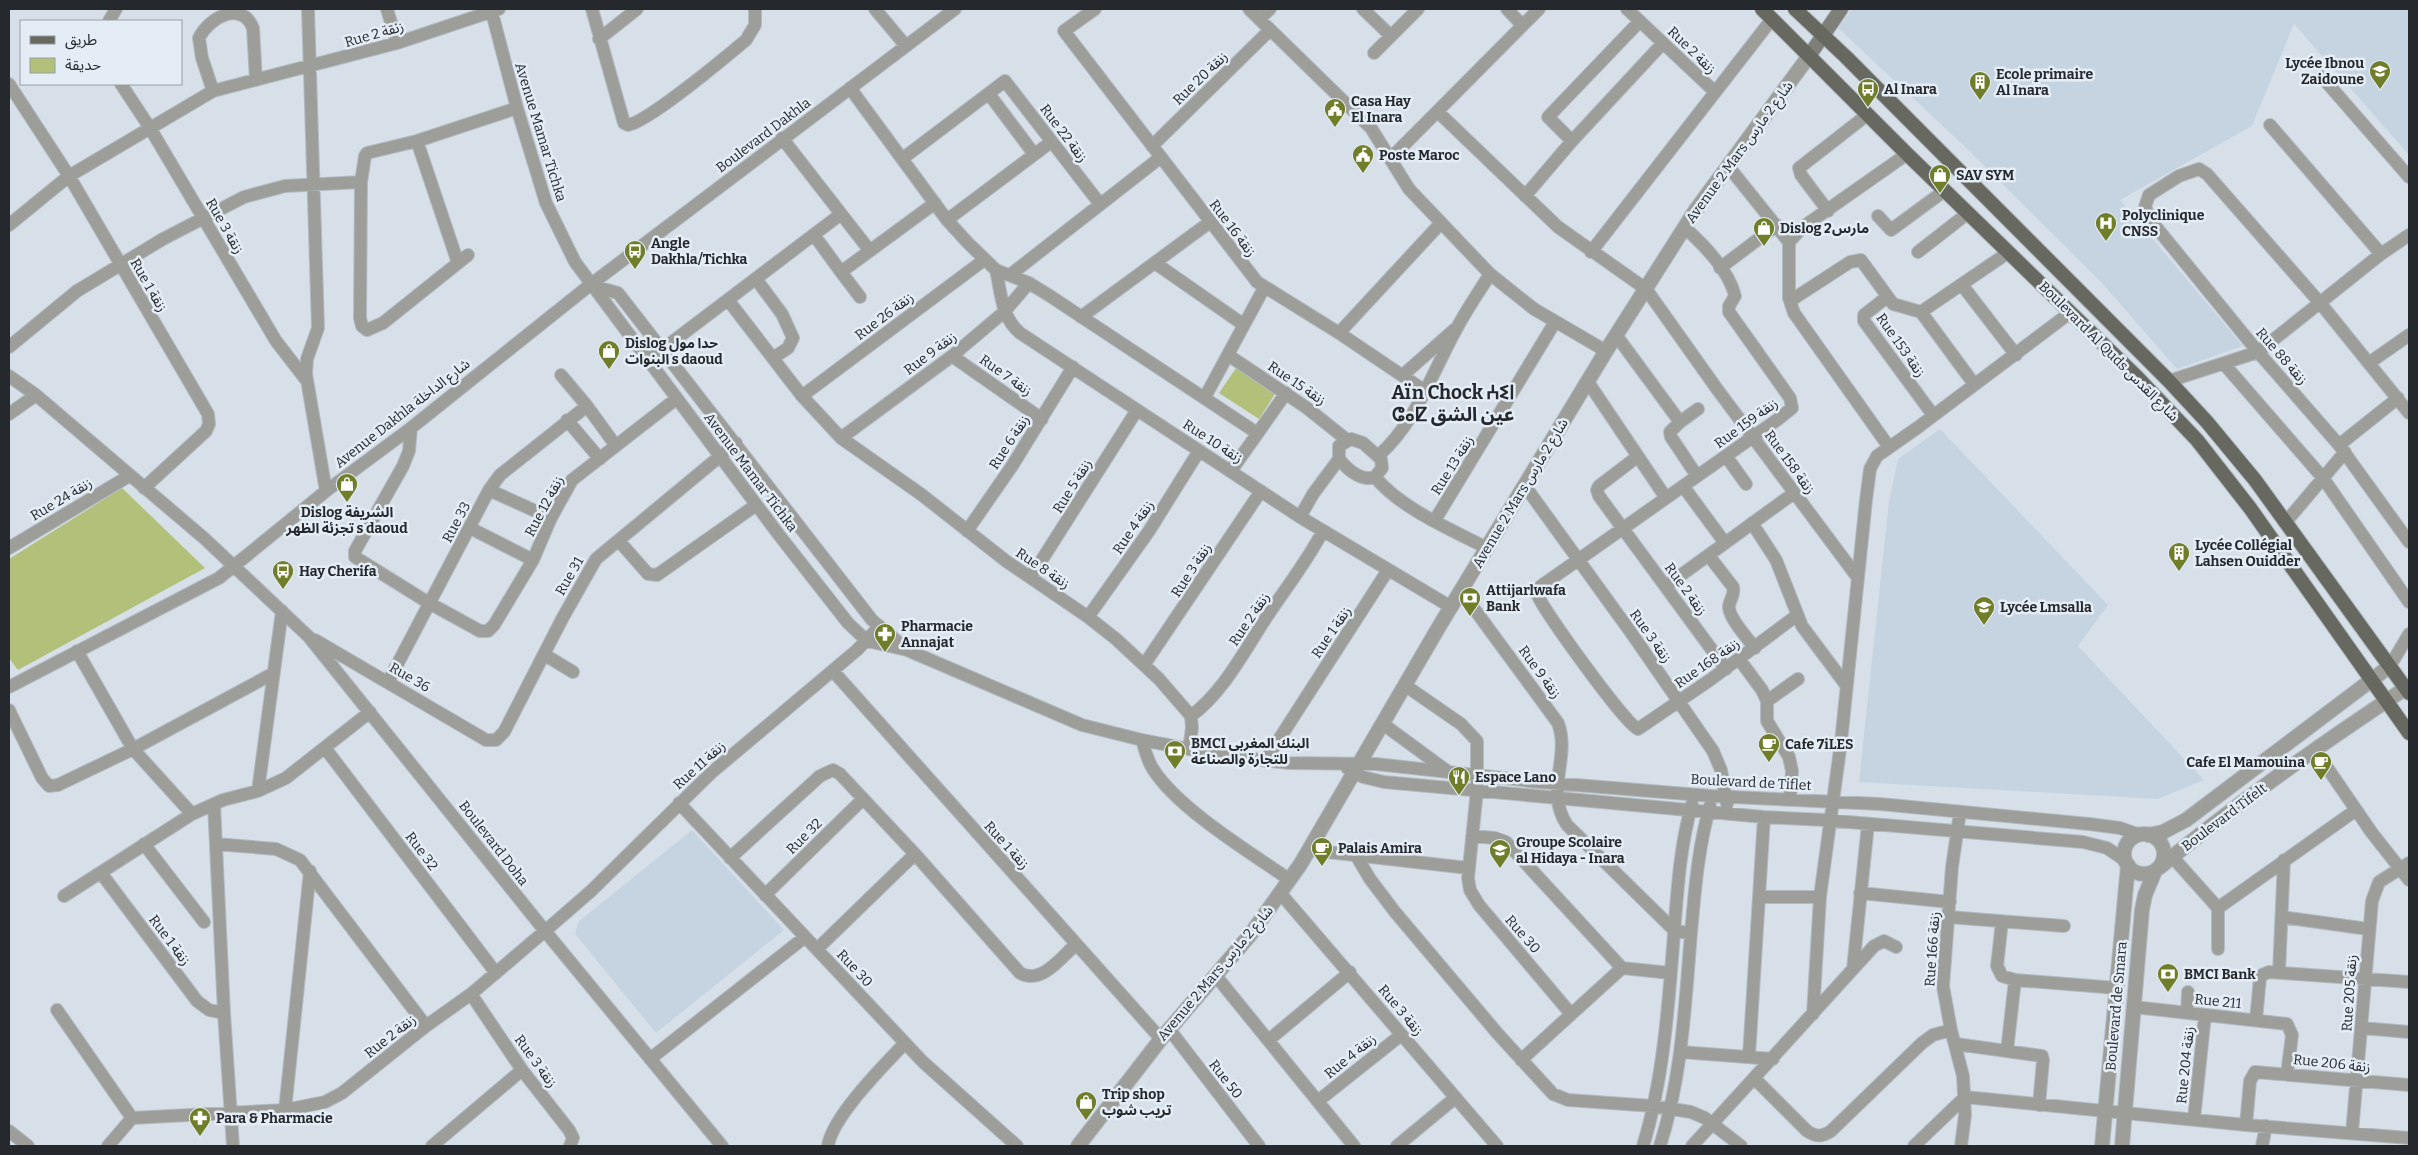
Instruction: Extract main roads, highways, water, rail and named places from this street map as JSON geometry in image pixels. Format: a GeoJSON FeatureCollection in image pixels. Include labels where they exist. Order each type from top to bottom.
{"type":"FeatureCollection","features":[{"type":"Feature","properties":{"kind":"main road","name":"Boulevard Al Quds شارع القدس"},"geometry":{"type":"LineString","coordinates":[[1795,9],[2169,380],[2241,463],[2407,691]]}},
{"type":"Feature","properties":{"kind":"main road","name":"Avenue 2 Mars شارع 2 مارس"},"geometry":{"type":"LineString","coordinates":[[1809,56],[1841,9]]}},
{"type":"Feature","properties":{"kind":"main road","name":"Boulevard Al Quds شارع القدس"},"geometry":{"type":"LineString","coordinates":[[1767,14],[1944,191],[2153,393],[2210,455],[2250,508],[2409,733]]}},
{"type":"Feature","properties":{"kind":"place","name":"Lycée Ibnou Zaidoune"},"geometry":{"type":"Point","coordinates":[2380,90]}},
{"type":"Feature","properties":{"kind":"place","name":"Ecole primaire Al Inara"},"geometry":{"type":"Point","coordinates":[1980,101]}},
{"type":"Feature","properties":{"kind":"place","name":"Al Inara"},"geometry":{"type":"Point","coordinates":[1868,108]}},
{"type":"Feature","properties":{"kind":"place","name":"Casa Hay El Inara"},"geometry":{"type":"Point","coordinates":[1335,128]}},
{"type":"Feature","properties":{"kind":"place","name":"Poste Maroc"},"geometry":{"type":"Point","coordinates":[1363,174]}},
{"type":"Feature","properties":{"kind":"place","name":"SAV SYM"},"geometry":{"type":"Point","coordinates":[1940,194]}},
{"type":"Feature","properties":{"kind":"place","name":"Polyclinique CNSS"},"geometry":{"type":"Point","coordinates":[2106,242]}},
{"type":"Feature","properties":{"kind":"place","name":"Dislog 2مارس"},"geometry":{"type":"Point","coordinates":[1764,247]}},
{"type":"Feature","properties":{"kind":"place","name":"Angle Dakhla/Tichka"},"geometry":{"type":"Point","coordinates":[635,270]}},
{"type":"Feature","properties":{"kind":"place","name":"Dislog حدا مول البنوات s daoud"},"geometry":{"type":"Point","coordinates":[609,370]}},
{"type":"Feature","properties":{"kind":"place","name":"Dislog الشريفة تجزئة الظهر s daoud"},"geometry":{"type":"Point","coordinates":[347,503]}},
{"type":"Feature","properties":{"kind":"place","name":"Lycée Collégial Lahsen Ouidder"},"geometry":{"type":"Point","coordinates":[2179,572]}},
{"type":"Feature","properties":{"kind":"place","name":"Hay Cherifa"},"geometry":{"type":"Point","coordinates":[283,590]}},
{"type":"Feature","properties":{"kind":"place","name":"Attijarlwafa Bank"},"geometry":{"type":"Point","coordinates":[1470,617]}},
{"type":"Feature","properties":{"kind":"place","name":"Lycée Lmsalla"},"geometry":{"type":"Point","coordinates":[1984,626]}},
{"type":"Feature","properties":{"kind":"place","name":"Pharmacie Annajat"},"geometry":{"type":"Point","coordinates":[885,653]}},
{"type":"Feature","properties":{"kind":"place","name":"Cafe 7iLES"},"geometry":{"type":"Point","coordinates":[1769,763]}},
{"type":"Feature","properties":{"kind":"place","name":"BMCI البنك المغربي للتجارة والصناعة"},"geometry":{"type":"Point","coordinates":[1175,770]}},
{"type":"Feature","properties":{"kind":"place","name":"Cafe El Mamouina"},"geometry":{"type":"Point","coordinates":[2321,781]}},
{"type":"Feature","properties":{"kind":"place","name":"Espace Lano"},"geometry":{"type":"Point","coordinates":[1459,796]}},
{"type":"Feature","properties":{"kind":"place","name":"Palais Amira"},"geometry":{"type":"Point","coordinates":[1322,867]}},
{"type":"Feature","properties":{"kind":"place","name":"Groupe Scolaire al Hidaya - Inara"},"geometry":{"type":"Point","coordinates":[1500,869]}},
{"type":"Feature","properties":{"kind":"place","name":"BMCI Bank"},"geometry":{"type":"Point","coordinates":[2168,993]}},
{"type":"Feature","properties":{"kind":"place","name":"Trip shop تريب شوب"},"geometry":{"type":"Point","coordinates":[1086,1121]}},
{"type":"Feature","properties":{"kind":"place","name":"Para & Pharmacie"},"geometry":{"type":"Point","coordinates":[200,1137]}},
{"type":"Feature","properties":{"kind":"district","name":"Aïn Chock ⵄⵉⵏ ⵛⴰⵇ عين الشق"},"geometry":{"type":"Point","coordinates":[1453,403]}}]}
